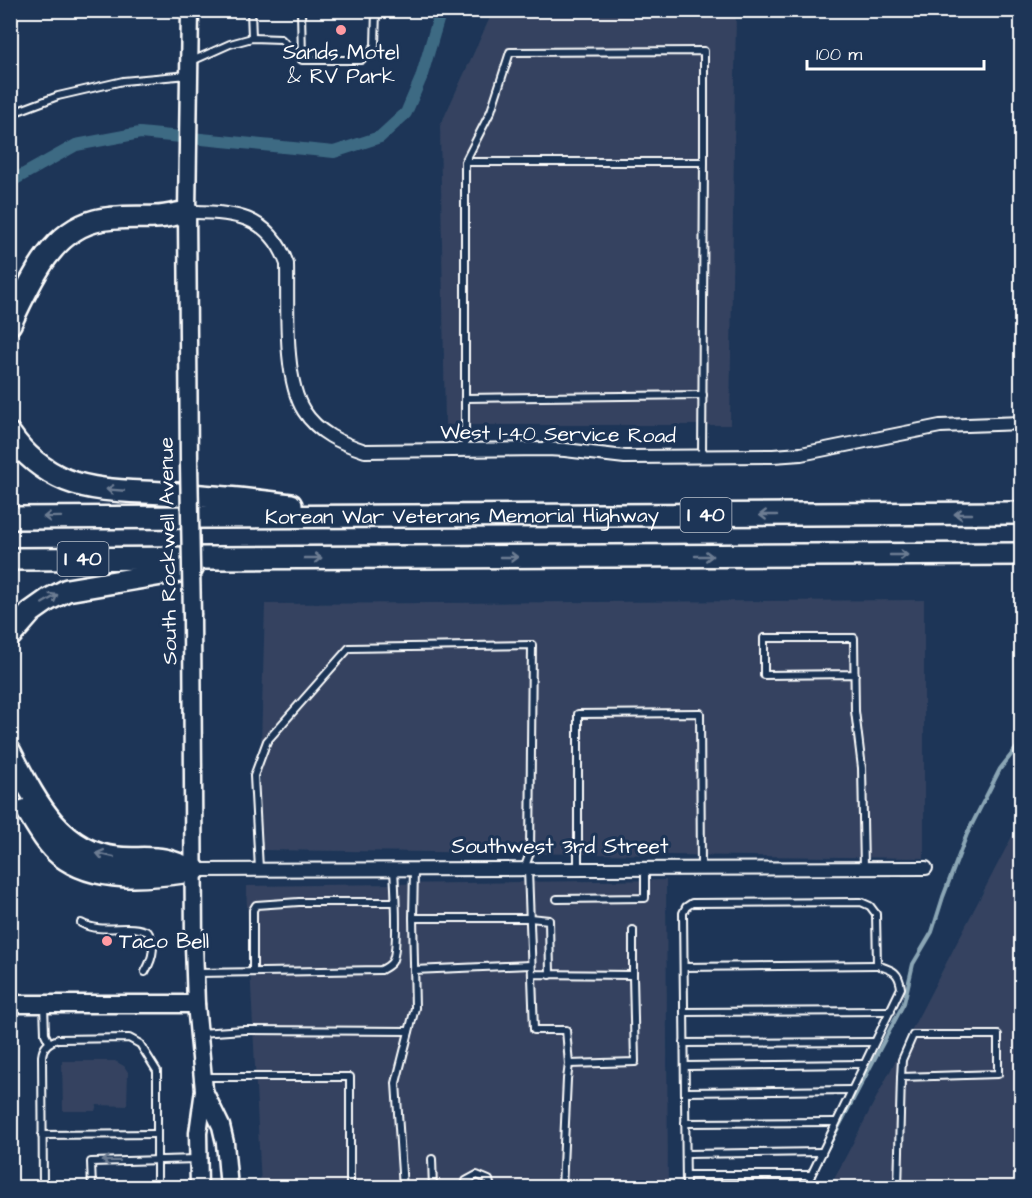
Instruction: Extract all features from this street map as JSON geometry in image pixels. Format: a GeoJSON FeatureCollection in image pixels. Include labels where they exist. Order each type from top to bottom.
{"type":"FeatureCollection","features":[{"type":"Feature","properties":{"kind":"highway"},"geometry":{"type":"LineString","coordinates":[[10,292],[42,242],[75,214],[102,206],[123,204],[158,204],[187,212]]}},
{"type":"Feature","properties":{"kind":"highway"},"geometry":{"type":"LineString","coordinates":[[10,324],[34,275],[53,249],[68,234],[95,221],[122,217],[158,217],[187,212]]}},
{"type":"Feature","properties":{"kind":"highway"},"geometry":{"type":"LineString","coordinates":[[10,434],[18,446],[37,465],[68,481],[95,488],[231,497],[390,517]]}},
{"type":"Feature","properties":{"kind":"highway","name":"Korean War Veterans Memorial Highway"},"geometry":{"type":"LineString","coordinates":[[10,518],[1022,513]]}},
{"type":"Feature","properties":{"kind":"highway","name":"Korean War Veterans Memorial Highway"},"geometry":{"type":"LineString","coordinates":[[10,559],[1022,554]]}},
{"type":"Feature","properties":{"kind":"highway"},"geometry":{"type":"LineString","coordinates":[[10,636],[31,612],[67,590],[255,558]]}},
{"type":"Feature","properties":{"kind":"highway"},"geometry":{"type":"LineString","coordinates":[[10,752],[51,821],[74,843],[103,856],[163,860],[195,870]]}},
{"type":"Feature","properties":{"kind":"highway"},"geometry":{"type":"LineString","coordinates":[[10,781],[50,844],[70,861],[96,872],[118,875],[159,875],[195,870]]}},
{"type":"Feature","properties":{"kind":"street","name":"South Rockwell Avenue"},"geometry":{"type":"LineString","coordinates":[[190,10],[187,212],[195,973],[203,1084]]}},
{"type":"Feature","properties":{"kind":"street","name":"West I-40 Service Road"},"geometry":{"type":"LineString","coordinates":[[187,212],[220,212],[239,215],[256,224],[271,236],[283,253],[286,264],[291,367],[303,410],[320,429],[341,443],[364,451],[556,449],[625,457],[801,454],[940,426],[1022,423]]}},
{"type":"Feature","properties":{"kind":"street","name":"Southwest 3rd Street"},"geometry":{"type":"LineString","coordinates":[[195,870],[926,868]]}},
{"type":"Feature","properties":{"kind":"street"},"geometry":{"type":"LineString","coordinates":[[10,1004],[196,1004]]}},
{"type":"Feature","properties":{"kind":"street"},"geometry":{"type":"LineString","coordinates":[[200,1188],[198,1133],[203,1084]]}},
{"type":"Feature","properties":{"kind":"street"},"geometry":{"type":"LineString","coordinates":[[203,1084],[221,1126],[229,1188]]}},
{"type":"Feature","properties":{"kind":"lane"},"geometry":{"type":"LineString","coordinates":[[251,10],[252,38]]}},
{"type":"Feature","properties":{"kind":"lane"},"geometry":{"type":"LineString","coordinates":[[302,10],[302,60]]}},
{"type":"Feature","properties":{"kind":"lane"},"geometry":{"type":"LineString","coordinates":[[10,114],[58,96],[189,69],[230,44],[252,38],[281,39],[302,60],[362,60],[375,46],[376,10]]}},
{"type":"Feature","properties":{"kind":"lane"},"geometry":{"type":"LineString","coordinates":[[465,450],[465,162],[490,111],[510,52],[704,51],[702,457]]}},
{"type":"Feature","properties":{"kind":"lane"},"geometry":{"type":"LineString","coordinates":[[465,162],[704,162]]}},
{"type":"Feature","properties":{"kind":"lane"},"geometry":{"type":"LineString","coordinates":[[466,398],[703,395]]}},
{"type":"Feature","properties":{"kind":"lane"},"geometry":{"type":"LineString","coordinates":[[855,674],[764,675],[764,638],[854,638],[855,674],[855,711],[862,768],[864,868]]}},
{"type":"Feature","properties":{"kind":"lane"},"geometry":{"type":"LineString","coordinates":[[259,870],[254,776],[267,741],[349,648],[532,645],[530,854],[526,869],[534,1030],[566,1030],[569,1064],[562,1188]]}},
{"type":"Feature","properties":{"kind":"lane"},"geometry":{"type":"LineString","coordinates":[[578,869],[578,714],[700,712],[701,868]]}},
{"type":"Feature","properties":{"kind":"lane"},"geometry":{"type":"LineString","coordinates":[[557,899],[645,898],[645,868]]}},
{"type":"Feature","properties":{"kind":"lane"},"geometry":{"type":"LineString","coordinates":[[403,1188],[396,1083],[415,1008],[414,869]]}},
{"type":"Feature","properties":{"kind":"lane"},"geometry":{"type":"LineString","coordinates":[[195,973],[381,970],[386,968],[391,963],[395,950],[394,870]]}},
{"type":"Feature","properties":{"kind":"lane"},"geometry":{"type":"LineString","coordinates":[[253,972],[253,910],[256,905],[299,902],[395,902]]}},
{"type":"Feature","properties":{"kind":"lane"},"geometry":{"type":"LineString","coordinates":[[686,1188],[683,913],[686,907],[693,903],[861,902],[870,906],[876,914],[878,965]]}},
{"type":"Feature","properties":{"kind":"lane"},"geometry":{"type":"LineString","coordinates":[[413,918],[549,920],[550,975]]}},
{"type":"Feature","properties":{"kind":"lane"},"geometry":{"type":"LineString","coordinates":[[81,923],[96,929],[141,929],[148,932],[152,939],[152,956],[145,972]]}},
{"type":"Feature","properties":{"kind":"lane"},"geometry":{"type":"LineString","coordinates":[[569,1064],[634,1062],[633,930]]}},
{"type":"Feature","properties":{"kind":"lane"},"geometry":{"type":"LineString","coordinates":[[414,970],[531,965]]}},
{"type":"Feature","properties":{"kind":"lane"},"geometry":{"type":"LineString","coordinates":[[684,967],[878,965],[892,970],[900,977],[901,988],[891,1011],[874,1042],[806,1188]]}},
{"type":"Feature","properties":{"kind":"lane"},"geometry":{"type":"LineString","coordinates":[[532,974],[633,975]]}},
{"type":"Feature","properties":{"kind":"lane"},"geometry":{"type":"LineString","coordinates":[[44,1004],[45,1034],[49,1042]]}},
{"type":"Feature","properties":{"kind":"lane"},"geometry":{"type":"LineString","coordinates":[[684,1012],[891,1011]]}},
{"type":"Feature","properties":{"kind":"lane"},"geometry":{"type":"LineString","coordinates":[[199,1033],[244,1030],[409,1031]]}},
{"type":"Feature","properties":{"kind":"lane"},"geometry":{"type":"LineString","coordinates":[[898,1188],[902,1060],[913,1035],[998,1035],[998,1074],[902,1077]]}},
{"type":"Feature","properties":{"kind":"lane"},"geometry":{"type":"LineString","coordinates":[[43,1188],[42,1056],[44,1047],[49,1042],[58,1039],[129,1038],[137,1041],[157,1071],[157,1188]]}},
{"type":"Feature","properties":{"kind":"lane"},"geometry":{"type":"LineString","coordinates":[[684,1043],[874,1042]]}},
{"type":"Feature","properties":{"kind":"lane"},"geometry":{"type":"LineString","coordinates":[[685,1066],[864,1064]]}},
{"type":"Feature","properties":{"kind":"lane"},"geometry":{"type":"LineString","coordinates":[[203,1084],[350,1077],[350,1188]]}},
{"type":"Feature","properties":{"kind":"lane"},"geometry":{"type":"LineString","coordinates":[[685,1092],[852,1090]]}},
{"type":"Feature","properties":{"kind":"lane"},"geometry":{"type":"LineString","coordinates":[[686,1123],[836,1122]]}},
{"type":"Feature","properties":{"kind":"lane"},"geometry":{"type":"LineString","coordinates":[[42,1135],[157,1134]]}},
{"type":"Feature","properties":{"kind":"lane"},"geometry":{"type":"LineString","coordinates":[[686,1154],[822,1152]]}},
{"type":"Feature","properties":{"kind":"lane"},"geometry":{"type":"LineString","coordinates":[[92,1188],[91,1162],[199,1159]]}},
{"type":"Feature","properties":{"kind":"lane"},"geometry":{"type":"LineString","coordinates":[[432,1160],[433,1188]]}},
{"type":"Feature","properties":{"kind":"lane"},"geometry":{"type":"LineString","coordinates":[[464,1188],[466,1181],[477,1175],[489,1180],[492,1188]]}},
{"type":"Feature","properties":{"kind":"lane"},"geometry":{"type":"LineString","coordinates":[[686,1176],[812,1175]]}},
{"type":"Feature","properties":{"kind":"shaded area"},"geometry":{"type":"Polygon","coordinates":[[[493,11],[736,11],[730,425],[445,425],[440,126],[493,11]]]}},
{"type":"Feature","properties":{"kind":"shaded area"},"geometry":{"type":"Polygon","coordinates":[[[924,600],[924,858],[258,850],[265,604],[924,600]]]}},
{"type":"Feature","properties":{"kind":"shaded area"},"geometry":{"type":"Polygon","coordinates":[[[1021,819],[1021,1187],[830,1187],[1021,819]]]}},
{"type":"Feature","properties":{"kind":"shaded area"},"geometry":{"type":"Polygon","coordinates":[[[666,880],[668,1187],[261,1187],[246,886],[666,880]]]}},
{"type":"Feature","properties":{"kind":"shaded area"},"geometry":{"type":"Polygon","coordinates":[[[62,1061],[115,1061],[124,1066],[128,1072],[127,1106],[97,1105],[95,1111],[63,1111],[62,1061]]]}},
{"type":"Feature","properties":{"kind":"waterway"},"geometry":{"type":"LineString","coordinates":[[10,182],[76,145],[140,133],[334,152],[380,137],[406,113],[421,78],[441,10]]}},
{"type":"Feature","properties":{"kind":"waterway"},"geometry":{"type":"LineString","coordinates":[[828,1147],[904,1003],[913,964],[932,932],[967,834],[1000,769],[1022,741]]}},
{"type":"Feature","properties":{"kind":"place","name":"Sands Motel & RV Park"},"geometry":{"type":"Point","coordinates":[341,30]}},
{"type":"Feature","properties":{"kind":"place","name":"Taco Bell"},"geometry":{"type":"Point","coordinates":[107,941]}}]}
